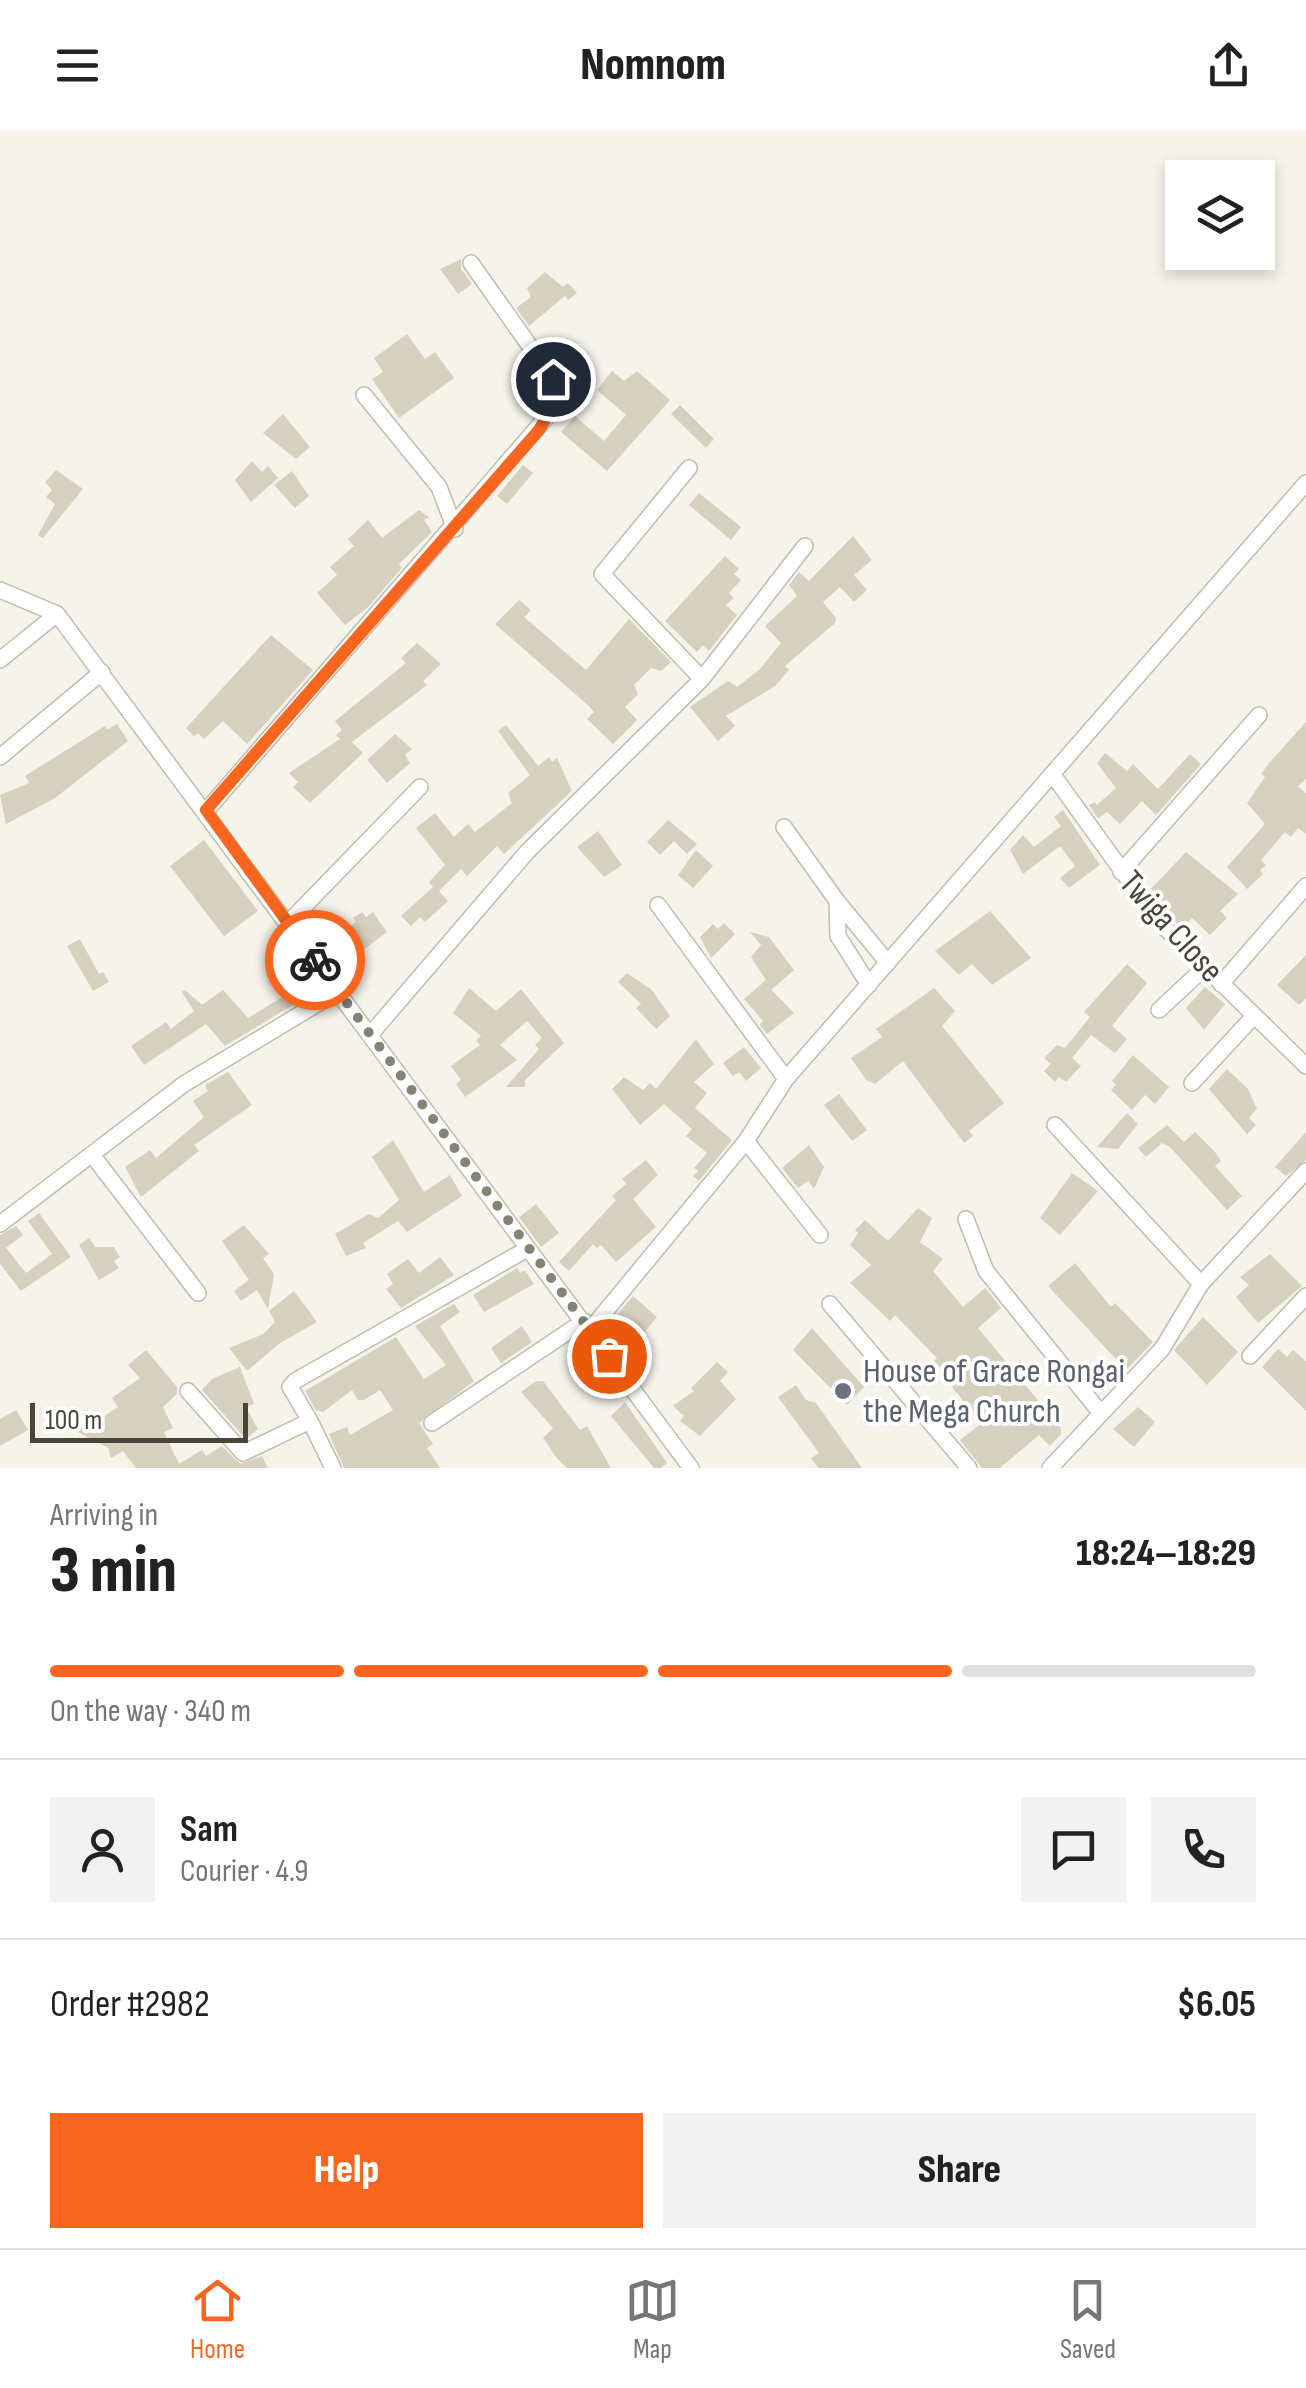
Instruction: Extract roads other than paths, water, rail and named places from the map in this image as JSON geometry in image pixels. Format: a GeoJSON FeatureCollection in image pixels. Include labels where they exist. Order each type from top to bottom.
{"type":"FeatureCollection","features":[{"type":"Feature","properties":{"kind":"street"},"geometry":{"type":"LineString","coordinates":[[206,810],[539,430],[556,390],[553,379],[471,264]]}},
{"type":"Feature","properties":{"kind":"street"},"geometry":{"type":"LineString","coordinates":[[364,395],[439,487],[454,529]]}},
{"type":"Feature","properties":{"kind":"street"},"geometry":{"type":"LineString","coordinates":[[689,468],[602,574],[702,679]]}},
{"type":"Feature","properties":{"kind":"street"},"geometry":{"type":"LineString","coordinates":[[432,1423],[587,1326],[746,1141],[786,1079],[1306,482]]}},
{"type":"Feature","properties":{"kind":"street"},"geometry":{"type":"LineString","coordinates":[[370,1035],[527,852],[702,679],[805,546]]}},
{"type":"Feature","properties":{"kind":"street"},"geometry":{"type":"LineString","coordinates":[[0,590],[57,614],[587,1326],[683,1466]]}},
{"type":"Feature","properties":{"kind":"street"},"geometry":{"type":"LineString","coordinates":[[0,660],[57,614]]}},
{"type":"Feature","properties":{"kind":"street"},"geometry":{"type":"LineString","coordinates":[[0,758],[102,672]]}},
{"type":"Feature","properties":{"kind":"street"},"geometry":{"type":"LineString","coordinates":[[1120,872],[1259,714]]}},
{"type":"Feature","properties":{"kind":"street","name":"Twiga Close"},"geometry":{"type":"LineString","coordinates":[[1053,775],[1120,872],[1202,970],[1306,1066]]}},
{"type":"Feature","properties":{"kind":"street"},"geometry":{"type":"LineString","coordinates":[[288,923],[420,787]]}},
{"type":"Feature","properties":{"kind":"street"},"geometry":{"type":"LineString","coordinates":[[784,827],[888,963]]}},
{"type":"Feature","properties":{"kind":"street"},"geometry":{"type":"LineString","coordinates":[[1221,984],[1306,886]]}},
{"type":"Feature","properties":{"kind":"street"},"geometry":{"type":"LineString","coordinates":[[837,900],[838,936],[869,985]]}},
{"type":"Feature","properties":{"kind":"street"},"geometry":{"type":"LineString","coordinates":[[658,905],[786,1079]]}},
{"type":"Feature","properties":{"kind":"street"},"geometry":{"type":"LineString","coordinates":[[1159,1010],[1202,970]]}},
{"type":"Feature","properties":{"kind":"street"},"geometry":{"type":"LineString","coordinates":[[0,1224],[184,1084],[337,992]]}},
{"type":"Feature","properties":{"kind":"street"},"geometry":{"type":"LineString","coordinates":[[1192,1084],[1254,1016]]}},
{"type":"Feature","properties":{"kind":"street"},"geometry":{"type":"LineString","coordinates":[[1055,1125],[1200,1284]]}},
{"type":"Feature","properties":{"kind":"street"},"geometry":{"type":"LineString","coordinates":[[746,1141],[820,1235]]}},
{"type":"Feature","properties":{"kind":"street"},"geometry":{"type":"LineString","coordinates":[[94,1156],[198,1293]]}},
{"type":"Feature","properties":{"kind":"street"},"geometry":{"type":"LineString","coordinates":[[1056,1466],[1099,1411],[1162,1350],[1200,1284],[1306,1171]]}},
{"type":"Feature","properties":{"kind":"street"},"geometry":{"type":"LineString","coordinates":[[966,1219],[986,1271],[1099,1411]]}},
{"type":"Feature","properties":{"kind":"street"},"geometry":{"type":"LineString","coordinates":[[333,1468],[290,1387],[295,1381],[527,1249]]}},
{"type":"Feature","properties":{"kind":"street"},"geometry":{"type":"LineString","coordinates":[[1250,1356],[1306,1296]]}},
{"type":"Feature","properties":{"kind":"street"},"geometry":{"type":"LineString","coordinates":[[830,1304],[969,1468]]}},
{"type":"Feature","properties":{"kind":"street"},"geometry":{"type":"LineString","coordinates":[[188,1391],[238,1452],[310,1421]]}},
{"type":"Feature","properties":{"kind":"place","name":"House of Grace Rongai the Mega Church"},"geometry":{"type":"Point","coordinates":[843,1391]}}]}
